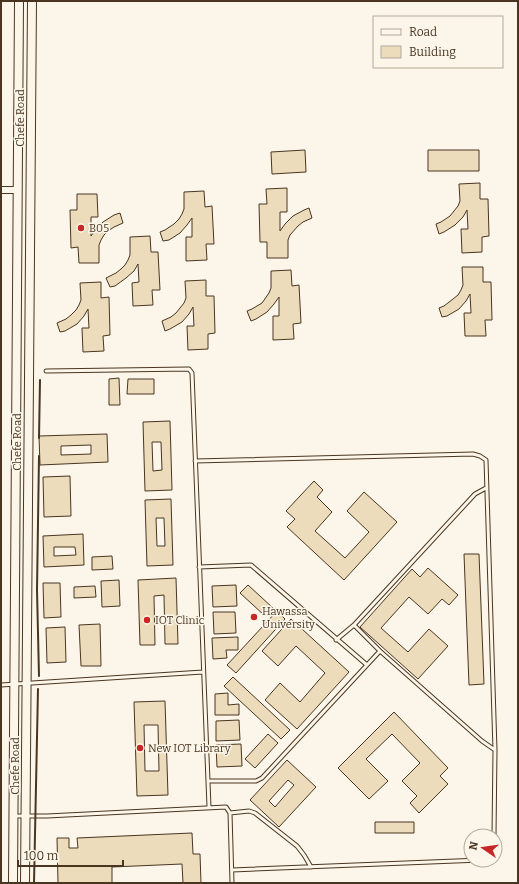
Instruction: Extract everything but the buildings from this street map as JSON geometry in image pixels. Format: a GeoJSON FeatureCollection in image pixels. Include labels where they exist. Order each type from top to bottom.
{"type":"FeatureCollection","features":[{"type":"Feature","properties":{"kind":"street","name":"Chefe Road"},"geometry":{"type":"LineString","coordinates":[[13,883],[19,1]]}},
{"type":"Feature","properties":{"kind":"street","name":"Chefe Road"},"geometry":{"type":"LineString","coordinates":[[25,883],[32,1]]}},
{"type":"Feature","properties":{"kind":"street"},"geometry":{"type":"LineString","coordinates":[[1,190],[18,190]]}},
{"type":"Feature","properties":{"kind":"lane"},"geometry":{"type":"LineString","coordinates":[[46,371],[189,369],[192,373],[209,807]]}},
{"type":"Feature","properties":{"kind":"lane"},"geometry":{"type":"LineString","coordinates":[[195,461],[473,454],[486,460],[495,750],[494,828]]}},
{"type":"Feature","properties":{"kind":"lane"},"geometry":{"type":"LineString","coordinates":[[336,640],[354,625],[475,494],[486,488]]}},
{"type":"Feature","properties":{"kind":"lane"},"geometry":{"type":"LineString","coordinates":[[199,567],[251,565],[336,640],[367,665]]}},
{"type":"Feature","properties":{"kind":"lane"},"geometry":{"type":"LineString","coordinates":[[354,625],[380,651],[482,741],[495,750]]}},
{"type":"Feature","properties":{"kind":"lane"},"geometry":{"type":"LineString","coordinates":[[208,781],[256,781],[262,778],[380,651]]}},
{"type":"Feature","properties":{"kind":"lane"},"geometry":{"type":"LineString","coordinates":[[1,685],[203,672]]}},
{"type":"Feature","properties":{"kind":"lane"},"geometry":{"type":"LineString","coordinates":[[14,816],[46,816],[226,806],[230,812],[232,883]]}},
{"type":"Feature","properties":{"kind":"lane"},"geometry":{"type":"LineString","coordinates":[[230,812],[249,811],[255,813],[297,846],[304,854],[311,867]]}},
{"type":"Feature","properties":{"kind":"lane"},"geometry":{"type":"LineString","coordinates":[[232,870],[463,861]]}},
{"type":"Feature","properties":{"kind":"wall"},"geometry":{"type":"LineString","coordinates":[[39,438],[40,380]]}},
{"type":"Feature","properties":{"kind":"wall"},"geometry":{"type":"LineString","coordinates":[[39,456],[37,590],[39,676]]}},
{"type":"Feature","properties":{"kind":"wall"},"geometry":{"type":"LineString","coordinates":[[34,883],[38,689]]}},
{"type":"Feature","properties":{"kind":"place","name":"B05"},"geometry":{"type":"Point","coordinates":[81,228]}},
{"type":"Feature","properties":{"kind":"place","name":"Hawassa University"},"geometry":{"type":"Point","coordinates":[254,617]}},
{"type":"Feature","properties":{"kind":"place","name":"IOT Clinic"},"geometry":{"type":"Point","coordinates":[147,620]}},
{"type":"Feature","properties":{"kind":"place","name":"New IOT Library"},"geometry":{"type":"Point","coordinates":[140,748]}}]}
